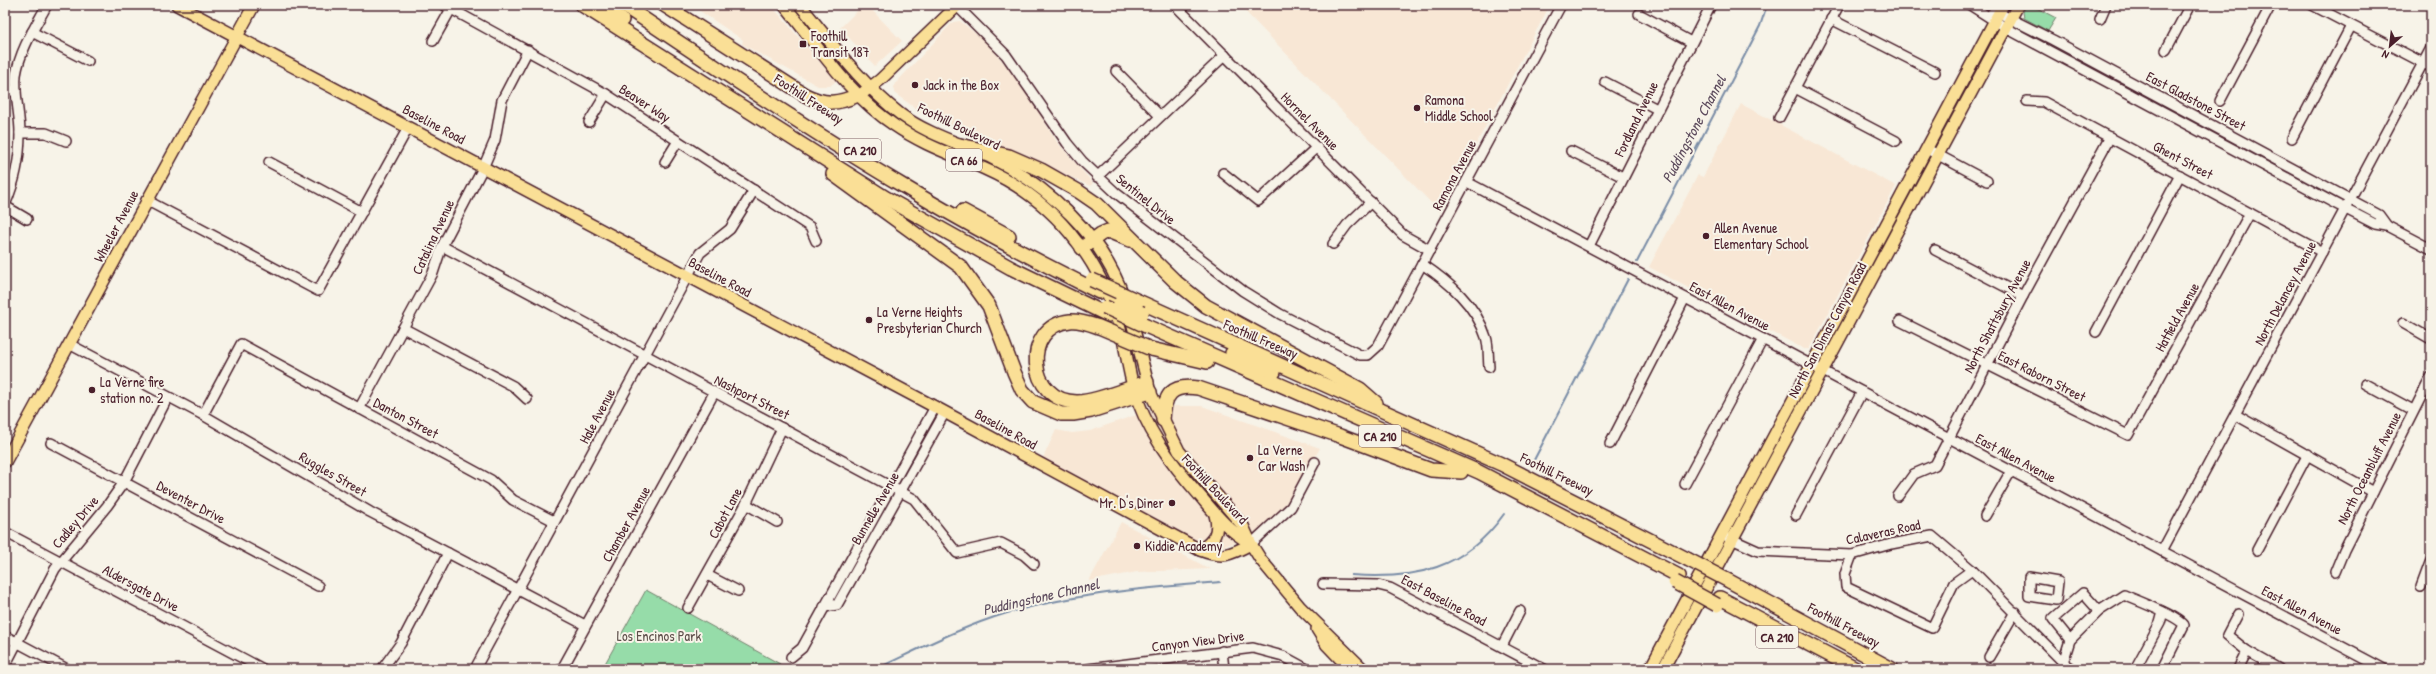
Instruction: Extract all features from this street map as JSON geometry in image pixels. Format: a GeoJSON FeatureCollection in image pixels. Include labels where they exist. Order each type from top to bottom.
{"type":"FeatureCollection","features":[{"type":"Feature","properties":{"kind":"highway","name":"Foothill Freeway"},"geometry":{"type":"LineString","coordinates":[[582,5],[886,198],[1011,268],[1147,330],[1207,362],[1461,472],[1594,515],[1681,571],[1723,593],[1837,669]]}},
{"type":"Feature","properties":{"kind":"highway"},"geometry":{"type":"LineString","coordinates":[[599,5],[820,147],[933,216],[1106,311]]}},
{"type":"Feature","properties":{"kind":"highway"},"geometry":{"type":"LineString","coordinates":[[623,5],[810,129],[891,179],[988,235],[1099,292],[1140,307],[1429,438],[1547,501]]}},
{"type":"Feature","properties":{"kind":"highway","name":"Foothill Freeway"},"geometry":{"type":"LineString","coordinates":[[637,5],[899,175],[1140,307],[1390,414],[1547,501],[1601,539],[1681,571],[1723,593],[1808,624],[1892,669]]}},
{"type":"Feature","properties":{"kind":"highway"},"geometry":{"type":"LineString","coordinates":[[664,5],[805,96],[831,104],[842,102],[858,95]]}},
{"type":"Feature","properties":{"kind":"highway"},"geometry":{"type":"LineString","coordinates":[[960,146],[1009,156],[1041,170],[1097,204],[1176,282],[1206,306],[1360,389],[1390,414]]}},
{"type":"Feature","properties":{"kind":"highway"},"geometry":{"type":"LineString","coordinates":[[813,153],[831,173],[961,267],[989,306],[1022,390],[1033,402],[1061,414],[1073,414],[1090,411],[1135,391]]}},
{"type":"Feature","properties":{"kind":"highway"},"geometry":{"type":"LineString","coordinates":[[1087,244],[1108,231],[1124,236],[1137,244]]}},
{"type":"Feature","properties":{"kind":"highway"},"geometry":{"type":"LineString","coordinates":[[1148,387],[1135,391],[1077,402],[1063,400],[1043,385],[1037,373],[1035,360],[1040,343],[1051,328],[1070,320],[1099,327],[1151,349],[1207,362]]}},
{"type":"Feature","properties":{"kind":"highway"},"geometry":{"type":"LineString","coordinates":[[1147,330],[1398,435],[1547,501]]}},
{"type":"Feature","properties":{"kind":"highway"},"geometry":{"type":"LineString","coordinates":[[1163,420],[1165,399],[1173,390],[1187,386],[1198,388],[1334,434],[1431,470],[1461,472]]}},
{"type":"Feature","properties":{"kind":"highway"},"geometry":{"type":"LineString","coordinates":[[1723,593],[1856,669]]}},
{"type":"Feature","properties":{"kind":"main road","name":"Baseline Road"},"geometry":{"type":"LineString","coordinates":[[177,5],[940,410],[1200,550],[1220,556],[1234,553],[1251,544]]}},
{"type":"Feature","properties":{"kind":"main road","name":"Wheeler Avenue"},"geometry":{"type":"LineString","coordinates":[[5,462],[146,200],[254,5]]}},
{"type":"Feature","properties":{"kind":"main road","name":"Foothill Boulevard"},"geometry":{"type":"LineString","coordinates":[[784,5],[858,95],[893,125],[912,137],[984,168],[1022,190],[1087,244],[1121,330],[1135,391],[1161,449],[1229,531],[1251,544]]}},
{"type":"Feature","properties":{"kind":"main road","name":"Foothill Boulevard"},"geometry":{"type":"LineString","coordinates":[[800,5],[870,88],[904,116],[937,135],[960,146],[988,156],[1027,178],[1064,208],[1087,244],[1122,290],[1135,330],[1148,387],[1163,420],[1180,451],[1243,526],[1251,544]]}},
{"type":"Feature","properties":{"kind":"main road"},"geometry":{"type":"LineString","coordinates":[[858,95],[870,88],[957,5]]}},
{"type":"Feature","properties":{"kind":"main road","name":"North San Dimas Canyon Road"},"geometry":{"type":"LineString","coordinates":[[1663,669],[2018,5]]}},
{"type":"Feature","properties":{"kind":"main road","name":"North San Dimas Canyon Road"},"geometry":{"type":"LineString","coordinates":[[1650,669],[1999,13]]}},
{"type":"Feature","properties":{"kind":"main road"},"geometry":{"type":"LineString","coordinates":[[1200,550],[1215,537],[1218,523],[1215,514]]}},
{"type":"Feature","properties":{"kind":"main road"},"geometry":{"type":"LineString","coordinates":[[1251,544],[1261,560],[1311,620],[1363,669]]}},
{"type":"Feature","properties":{"kind":"main road"},"geometry":{"type":"LineString","coordinates":[[1311,620],[1327,645],[1350,669]]}},
{"type":"Feature","properties":{"kind":"street"},"geometry":{"type":"LineString","coordinates":[[27,219],[5,205],[17,170],[20,133],[16,90],[19,62],[32,32],[47,5]]}},
{"type":"Feature","properties":{"kind":"street","name":"Sentinel Drive"},"geometry":{"type":"LineString","coordinates":[[957,5],[1006,54],[1067,143],[1097,177],[1242,291],[1280,314],[1352,351],[1360,355],[1368,355]]}},
{"type":"Feature","properties":{"kind":"street","name":"Hormel Avenue"},"geometry":{"type":"LineString","coordinates":[[1175,5],[1403,235],[1430,250]]}},
{"type":"Feature","properties":{"kind":"street","name":"Ramona Avenue"},"geometry":{"type":"LineString","coordinates":[[1368,355],[1378,346],[1561,5]]}},
{"type":"Feature","properties":{"kind":"street","name":"Fordland Avenue"},"geometry":{"type":"LineString","coordinates":[[1589,246],[1656,109],[1711,5]]}},
{"type":"Feature","properties":{"kind":"street"},"geometry":{"type":"LineString","coordinates":[[1778,118],[1839,5]]}},
{"type":"Feature","properties":{"kind":"street","name":"East Gladstone Street"},"geometry":{"type":"LineString","coordinates":[[1970,5],[1985,13],[1999,13],[2008,24],[2346,209],[2375,224],[2387,226],[2431,248]]}},
{"type":"Feature","properties":{"kind":"street"},"geometry":{"type":"LineString","coordinates":[[2100,19],[2106,5]]}},
{"type":"Feature","properties":{"kind":"street"},"geometry":{"type":"LineString","coordinates":[[2166,50],[2190,5]]}},
{"type":"Feature","properties":{"kind":"street"},"geometry":{"type":"LineString","coordinates":[[2220,101],[2271,5]]}},
{"type":"Feature","properties":{"kind":"street"},"geometry":{"type":"LineString","coordinates":[[2312,5],[2427,65]]}},
{"type":"Feature","properties":{"kind":"street"},"geometry":{"type":"LineString","coordinates":[[433,42],[447,7]]}},
{"type":"Feature","properties":{"kind":"street","name":"Beaver Way"},"geometry":{"type":"LineString","coordinates":[[447,7],[606,94],[810,227],[816,241]]}},
{"type":"Feature","properties":{"kind":"street"},"geometry":{"type":"LineString","coordinates":[[1639,14],[1691,42]]}},
{"type":"Feature","properties":{"kind":"street"},"geometry":{"type":"LineString","coordinates":[[1831,19],[1935,72]]}},
{"type":"Feature","properties":{"kind":"street","name":"East Gladstone Street"},"geometry":{"type":"LineString","coordinates":[[2008,24],[2351,200],[2378,215],[2387,226]]}},
{"type":"Feature","properties":{"kind":"street"},"geometry":{"type":"LineString","coordinates":[[2292,138],[2351,26]]}},
{"type":"Feature","properties":{"kind":"street"},"geometry":{"type":"LineString","coordinates":[[32,32],[88,61]]}},
{"type":"Feature","properties":{"kind":"street","name":"North Delancey Avenue"},"geometry":{"type":"LineString","coordinates":[[2162,551],[2322,252],[2427,65],[2431,48]]}},
{"type":"Feature","properties":{"kind":"street","name":"Catalina Avenue"},"geometry":{"type":"LineString","coordinates":[[359,408],[433,272],[442,246],[483,168],[495,140],[502,100],[528,50]]}},
{"type":"Feature","properties":{"kind":"street"},"geometry":{"type":"LineString","coordinates":[[1097,177],[1225,55]]}},
{"type":"Feature","properties":{"kind":"street"},"geometry":{"type":"LineString","coordinates":[[1116,71],[1160,116]]}},
{"type":"Feature","properties":{"kind":"street"},"geometry":{"type":"LineString","coordinates":[[1605,82],[1656,109]]}},
{"type":"Feature","properties":{"kind":"street"},"geometry":{"type":"LineString","coordinates":[[1795,88],[1896,141]]}},
{"type":"Feature","properties":{"kind":"street"},"geometry":{"type":"LineString","coordinates":[[5,92],[16,90]]}},
{"type":"Feature","properties":{"kind":"street"},"geometry":{"type":"LineString","coordinates":[[589,122],[606,94]]}},
{"type":"Feature","properties":{"kind":"street","name":"Ghent Street"},"geometry":{"type":"LineString","coordinates":[[2027,101],[2044,102],[2180,174],[2322,252]]}},
{"type":"Feature","properties":{"kind":"street"},"geometry":{"type":"LineString","coordinates":[[146,200],[318,291],[408,128]]}},
{"type":"Feature","properties":{"kind":"street"},"geometry":{"type":"LineString","coordinates":[[20,133],[46,133],[66,140]]}},
{"type":"Feature","properties":{"kind":"street","name":"North Shaftsbury Avenue"},"geometry":{"type":"LineString","coordinates":[[1898,496],[1914,474],[1935,465],[2022,296],[2110,137]]}},
{"type":"Feature","properties":{"kind":"street"},"geometry":{"type":"LineString","coordinates":[[665,162],[678,141]]}},
{"type":"Feature","properties":{"kind":"street"},"geometry":{"type":"LineString","coordinates":[[1223,173],[1258,201],[1317,147]]}},
{"type":"Feature","properties":{"kind":"street"},"geometry":{"type":"LineString","coordinates":[[1927,149],[1987,181]]}},
{"type":"Feature","properties":{"kind":"street"},"geometry":{"type":"LineString","coordinates":[[1571,151],[1623,177]]}},
{"type":"Feature","properties":{"kind":"street"},"geometry":{"type":"LineString","coordinates":[[269,162],[362,212]]}},
{"type":"Feature","properties":{"kind":"street"},"geometry":{"type":"LineString","coordinates":[[2096,332],[2180,174]]}},
{"type":"Feature","properties":{"kind":"street","name":"East Allen Avenue"},"geometry":{"type":"LineString","coordinates":[[1467,182],[2384,669]]}},
{"type":"Feature","properties":{"kind":"street","name":"Hale Avenue"},"geometry":{"type":"LineString","coordinates":[[477,665],[554,521],[580,478],[700,253],[711,242],[730,229],[754,190]]}},
{"type":"Feature","properties":{"kind":"street"},"geometry":{"type":"LineString","coordinates":[[1333,244],[1347,225],[1371,202]]}},
{"type":"Feature","properties":{"kind":"street","name":"Hatfield Avenue"},"geometry":{"type":"LineString","coordinates":[[2128,435],[2250,213]]}},
{"type":"Feature","properties":{"kind":"street","name":"Nashport Street"},"geometry":{"type":"LineString","coordinates":[[442,246],[914,499],[957,553],[1001,543],[1024,555],[1034,564]]}},
{"type":"Feature","properties":{"kind":"street"},"geometry":{"type":"LineString","coordinates":[[1936,250],[2022,296]]}},
{"type":"Feature","properties":{"kind":"street"},"geometry":{"type":"LineString","coordinates":[[1422,264],[1447,280],[1460,294],[1476,316],[1487,337],[1489,367]]}},
{"type":"Feature","properties":{"kind":"street"},"geometry":{"type":"LineString","coordinates":[[1610,444],[1685,298]]}},
{"type":"Feature","properties":{"kind":"street","name":"East Raborn Street"},"geometry":{"type":"LineString","coordinates":[[1900,321],[1988,363],[2128,435]]}},
{"type":"Feature","properties":{"kind":"street"},"geometry":{"type":"LineString","coordinates":[[2403,323],[2431,339]]}},
{"type":"Feature","properties":{"kind":"street"},"geometry":{"type":"LineString","coordinates":[[403,328],[512,386],[527,399]]}},
{"type":"Feature","properties":{"kind":"street"},"geometry":{"type":"LineString","coordinates":[[1685,484],[1763,339]]}},
{"type":"Feature","properties":{"kind":"street","name":"Ruggles Street"},"geometry":{"type":"LineString","coordinates":[[69,344],[203,415],[370,512],[585,625]]}},
{"type":"Feature","properties":{"kind":"street","name":"Danton Street"},"geometry":{"type":"LineString","coordinates":[[203,415],[241,344],[491,480],[513,500],[554,521]]}},
{"type":"Feature","properties":{"kind":"street","name":"North Oceanbluff Avenue"},"geometry":{"type":"LineString","coordinates":[[2335,572],[2344,550],[2413,410],[2431,377]]}},
{"type":"Feature","properties":{"kind":"street"},"geometry":{"type":"LineString","coordinates":[[2365,384],[2413,410]]}},
{"type":"Feature","properties":{"kind":"street"},"geometry":{"type":"LineString","coordinates":[[1796,515],[1862,392]]}},
{"type":"Feature","properties":{"kind":"street","name":"Chamber Avenue"},"geometry":{"type":"LineString","coordinates":[[562,669],[714,393]]}},
{"type":"Feature","properties":{"kind":"street","name":"Cadley Drive"},"geometry":{"type":"LineString","coordinates":[[5,666],[18,643],[42,591],[60,561],[107,506],[124,482],[168,397]]}},
{"type":"Feature","properties":{"kind":"street","name":"Bunnelle Avenue"},"geometry":{"type":"LineString","coordinates":[[791,657],[802,648],[891,487],[940,410]]}},
{"type":"Feature","properties":{"kind":"street","name":"Bunnelle Avenue"},"geometry":{"type":"LineString","coordinates":[[824,607],[837,605],[901,492],[940,410]]}},
{"type":"Feature","properties":{"kind":"street"},"geometry":{"type":"LineString","coordinates":[[2236,415],[2308,454],[2373,492]]}},
{"type":"Feature","properties":{"kind":"street","name":"Cabot Lane"},"geometry":{"type":"LineString","coordinates":[[688,608],[746,504],[782,428]]}},
{"type":"Feature","properties":{"kind":"street","name":"Deventer Drive"},"geometry":{"type":"LineString","coordinates":[[50,442],[318,586]]}},
{"type":"Feature","properties":{"kind":"street"},"geometry":{"type":"LineString","coordinates":[[2258,550],[2308,454]]}},
{"type":"Feature","properties":{"kind":"street"},"geometry":{"type":"LineString","coordinates":[[1251,544],[1291,507],[1315,462]]}},
{"type":"Feature","properties":{"kind":"street"},"geometry":{"type":"LineString","coordinates":[[1985,516],[2010,471]]}},
{"type":"Feature","properties":{"kind":"street"},"geometry":{"type":"LineString","coordinates":[[746,504],[777,522]]}},
{"type":"Feature","properties":{"kind":"street","name":"Aldersgate Drive"},"geometry":{"type":"LineString","coordinates":[[5,532],[263,669]]}},
{"type":"Feature","properties":{"kind":"street","name":"Calaveras Road"},"geometry":{"type":"LineString","coordinates":[[1721,534],[1758,551],[1852,555],[1891,544],[1932,536],[1972,570],[2015,612],[2063,666],[2073,669]]}},
{"type":"Feature","properties":{"kind":"street"},"geometry":{"type":"LineString","coordinates":[[382,669],[401,643],[448,553]]}},
{"type":"Feature","properties":{"kind":"street"},"geometry":{"type":"LineString","coordinates":[[1852,555],[1846,574],[1846,587],[1932,628],[1954,583],[1972,570]]}},
{"type":"Feature","properties":{"kind":"street"},"geometry":{"type":"LineString","coordinates":[[2421,587],[2431,560]]}},
{"type":"Feature","properties":{"kind":"street"},"geometry":{"type":"LineString","coordinates":[[707,576],[738,592]]}},
{"type":"Feature","properties":{"kind":"street","name":"East Baseline Road"},"geometry":{"type":"LineString","coordinates":[[1323,584],[1378,585],[1390,588],[1544,669]]}},
{"type":"Feature","properties":{"kind":"street"},"geometry":{"type":"LineString","coordinates":[[2070,640],[2053,620],[2083,593],[2099,611]]}},
{"type":"Feature","properties":{"kind":"street"},"geometry":{"type":"LineString","coordinates":[[2063,666],[2070,640],[2099,611],[2124,595],[2163,612],[2182,622],[2184,625],[2162,669]]}},
{"type":"Feature","properties":{"kind":"street"},"geometry":{"type":"LineString","coordinates":[[2056,600],[2071,605]]}},
{"type":"Feature","properties":{"kind":"street"},"geometry":{"type":"LineString","coordinates":[[1502,646],[1520,611]]}},
{"type":"Feature","properties":{"kind":"street"},"geometry":{"type":"LineString","coordinates":[[1989,657],[2015,612]]}},
{"type":"Feature","properties":{"kind":"street"},"geometry":{"type":"LineString","coordinates":[[2135,669],[2160,623],[2163,612]]}},
{"type":"Feature","properties":{"kind":"street"},"geometry":{"type":"LineString","coordinates":[[2238,614],[2227,635],[2247,651],[2279,669]]}},
{"type":"Feature","properties":{"kind":"street"},"geometry":{"type":"LineString","coordinates":[[5,636],[68,669]]}},
{"type":"Feature","properties":{"kind":"street","name":"Canyon View Drive"},"geometry":{"type":"LineString","coordinates":[[1088,669],[1115,668],[1222,651],[1252,648],[1269,651],[1307,669]]}},
{"type":"Feature","properties":{"kind":"street"},"geometry":{"type":"LineString","coordinates":[[1222,651],[1224,669]]}},
{"type":"Feature","properties":{"kind":"street"},"geometry":{"type":"LineString","coordinates":[[2238,669],[2247,651]]}},
{"type":"Feature","properties":{"kind":"shaded area"},"geometry":{"type":"Polygon","coordinates":[[[691,5],[771,5],[836,81],[830,86],[818,86],[742,44],[743,40],[691,5]]]}},
{"type":"Feature","properties":{"kind":"shaded area"},"geometry":{"type":"Polygon","coordinates":[[[863,5],[867,5],[902,41],[875,66],[840,28],[863,5]]]}},
{"type":"Feature","properties":{"kind":"shaded area","name":"Ramona Middle School"},"geometry":{"type":"Polygon","coordinates":[[[1239,5],[1550,5],[1440,212],[1239,5]]]}},
{"type":"Feature","properties":{"kind":"shaded area"},"geometry":{"type":"Polygon","coordinates":[[[960,21],[987,43],[1019,81],[1057,142],[1093,183],[1090,186],[1028,157],[928,117],[894,93],[894,85],[953,22],[960,21]]]}},
{"type":"Feature","properties":{"kind":"shaded area"},"geometry":{"type":"Polygon","coordinates":[[[1741,104],[1896,186],[1809,349],[1804,349],[1649,267],[1698,175],[1703,177],[1741,104]]]}},
{"type":"Feature","properties":{"kind":"shaded area"},"geometry":{"type":"Polygon","coordinates":[[[1175,406],[1202,406],[1320,448],[1288,506],[1252,537],[1215,549],[1184,540],[1042,460],[1056,430],[1072,433],[1090,431],[1133,416],[1175,406]]]}},
{"type":"Feature","properties":{"kind":"shaded area","name":"Kiddie Academy"},"geometry":{"type":"Polygon","coordinates":[[[1121,522],[1210,569],[1137,572],[1089,581],[1121,522]]]}},
{"type":"Feature","properties":{"kind":"green space"},"geometry":{"type":"Polygon","coordinates":[[[2026,5],[2031,5],[2056,18],[2048,31],[2024,18],[2023,12],[2026,5]]]}},
{"type":"Feature","properties":{"kind":"green space","name":"Los Encinos Park"},"geometry":{"type":"Polygon","coordinates":[[[646,590],[780,664],[782,669],[602,669],[646,590]]]}},
{"type":"Feature","properties":{"kind":"waterway","name":"Puddingstone Channel"},"geometry":{"type":"LineString","coordinates":[[1637,262],[1760,26],[1767,5]]}},
{"type":"Feature","properties":{"kind":"waterway","name":"Puddingstone Channel"},"geometry":{"type":"LineString","coordinates":[[1534,460],[1628,279]]}},
{"type":"Feature","properties":{"kind":"waterway","name":"Puddingstone Channel"},"geometry":{"type":"LineString","coordinates":[[1351,575],[1396,575],[1437,567],[1455,559],[1473,547],[1489,533],[1504,514]]}},
{"type":"Feature","properties":{"kind":"waterway","name":"Puddingstone Channel"},"geometry":{"type":"LineString","coordinates":[[876,669],[973,625],[1033,606],[1113,592],[1220,582]]}},
{"type":"Feature","properties":{"kind":"place","name":"Foothill Transit 187"},"geometry":{"type":"Point","coordinates":[803,44]}},
{"type":"Feature","properties":{"kind":"place","name":"Jack in the Box"},"geometry":{"type":"Point","coordinates":[915,85]}},
{"type":"Feature","properties":{"kind":"place","name":"Ramona Middle School"},"geometry":{"type":"Point","coordinates":[1417,108]}},
{"type":"Feature","properties":{"kind":"place","name":"Allen Avenue Elementary School"},"geometry":{"type":"Point","coordinates":[1706,236]}},
{"type":"Feature","properties":{"kind":"place","name":"La Verne Heights Presbyterian Church"},"geometry":{"type":"Point","coordinates":[869,320]}},
{"type":"Feature","properties":{"kind":"place","name":"La Verne fire station no. 2"},"geometry":{"type":"Point","coordinates":[92,390]}},
{"type":"Feature","properties":{"kind":"place","name":"La Verne Car Wash"},"geometry":{"type":"Point","coordinates":[1250,458]}},
{"type":"Feature","properties":{"kind":"place","name":"Mr. D's Diner"},"geometry":{"type":"Point","coordinates":[1172,503]}},
{"type":"Feature","properties":{"kind":"place","name":"Kiddie Academy"},"geometry":{"type":"Point","coordinates":[1137,546]}}]}
